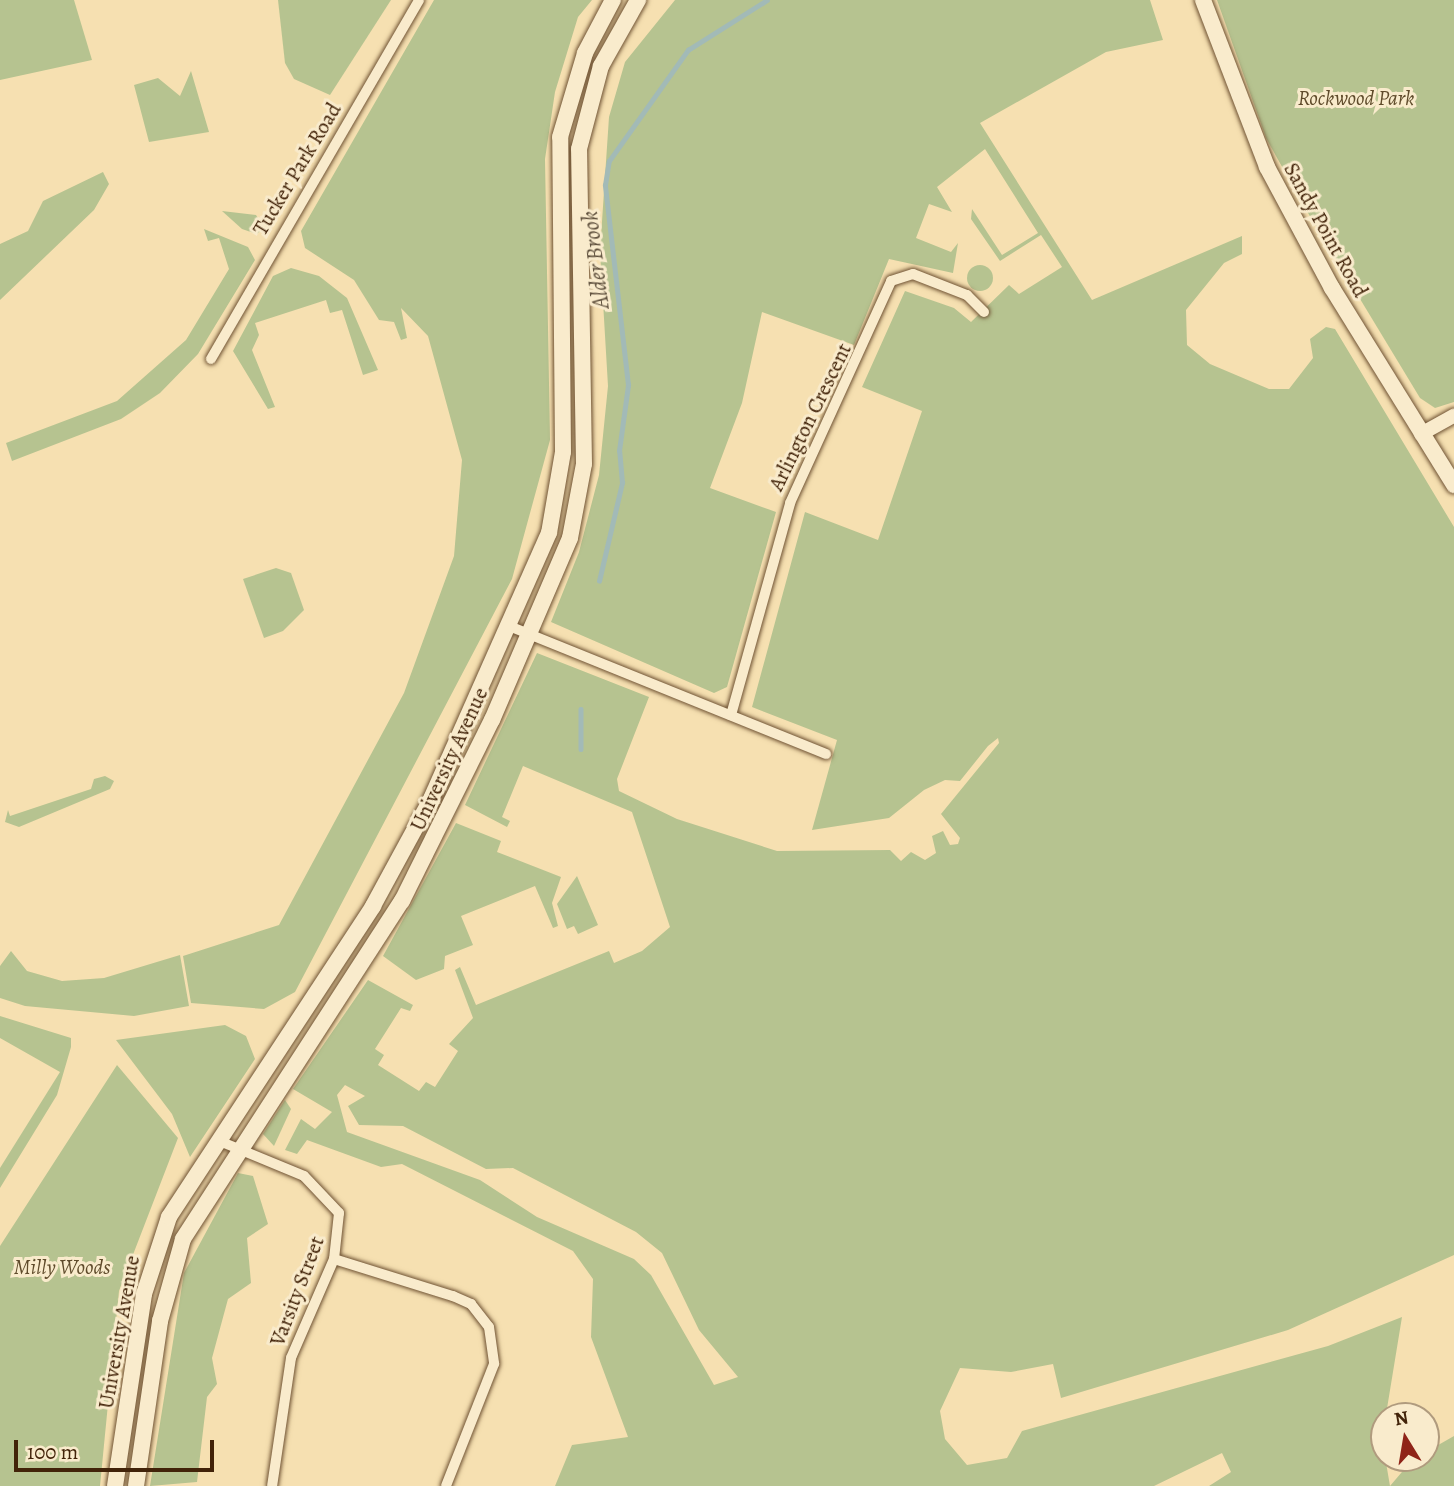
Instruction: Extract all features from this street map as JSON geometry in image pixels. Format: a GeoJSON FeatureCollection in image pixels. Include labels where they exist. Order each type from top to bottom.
{"type":"FeatureCollection","features":[{"type":"Feature","properties":{"kind":"main road","name":"University Avenue"},"geometry":{"type":"LineString","coordinates":[[115,1486],[149,1267],[180,1194],[373,906],[509,626],[549,533],[561,478],[560,137],[584,54],[613,0]]}},
{"type":"Feature","properties":{"kind":"main road","name":"University Avenue"},"geometry":{"type":"LineString","coordinates":[[136,1486],[173,1264],[196,1213],[402,901],[529,635],[570,538],[584,464],[578,173],[583,121],[601,66],[638,0]]}},
{"type":"Feature","properties":{"kind":"main road","name":"Sandy Point Road"},"geometry":{"type":"LineString","coordinates":[[1203,0],[1267,166],[1421,434],[1454,485]]}},
{"type":"Feature","properties":{"kind":"street","name":"Tucker Park Road"},"geometry":{"type":"LineString","coordinates":[[211,359],[419,0]]}},
{"type":"Feature","properties":{"kind":"street","name":"Arlington Crescent"},"geometry":{"type":"LineString","coordinates":[[730,716],[790,503],[891,281],[913,274],[967,295],[984,312]]}},
{"type":"Feature","properties":{"kind":"street"},"geometry":{"type":"LineString","coordinates":[[1421,434],[1454,416]]}},
{"type":"Feature","properties":{"kind":"street"},"geometry":{"type":"LineString","coordinates":[[509,626],[827,754]]}},
{"type":"Feature","properties":{"kind":"street","name":"Varsity Street"},"geometry":{"type":"LineString","coordinates":[[217,1140],[304,1176],[333,1201],[340,1227],[334,1259],[291,1358],[272,1486]]}},
{"type":"Feature","properties":{"kind":"street"},"geometry":{"type":"LineString","coordinates":[[334,1259],[453,1296],[471,1304],[489,1327],[494,1364],[446,1486]]}},
{"type":"Feature","properties":{"kind":"green space"},"geometry":{"type":"Polygon","coordinates":[[[0,0],[74,0],[92,60],[0,80],[0,0]]]}},
{"type":"Feature","properties":{"kind":"green space"},"geometry":{"type":"Polygon","coordinates":[[[278,0],[391,0],[330,95],[294,79],[285,63],[278,0]]]}},
{"type":"Feature","properties":{"kind":"green space"},"geometry":{"type":"Polygon","coordinates":[[[434,0],[592,0],[578,17],[555,92],[545,159],[550,440],[512,579],[295,992],[264,1009],[191,1003],[183,956],[279,925],[404,693],[454,556],[462,460],[428,336],[401,308],[407,338],[401,340],[394,322],[379,320],[354,280],[305,248],[301,231],[434,0]]]}},
{"type":"Feature","properties":{"kind":"green space"},"geometry":{"type":"Polygon","coordinates":[[[675,0],[1150,0],[1163,40],[1106,52],[980,123],[1092,300],[1242,236],[1242,254],[1224,263],[1186,310],[1187,345],[1210,364],[1269,389],[1289,389],[1313,358],[1310,339],[1326,327],[1335,329],[1454,527],[1454,1255],[1288,1330],[1061,1398],[1053,1364],[1011,1372],[960,1368],[940,1411],[945,1439],[967,1465],[1007,1458],[1022,1431],[1328,1346],[1402,1317],[1388,1402],[1370,1402],[1370,1472],[1388,1472],[1390,1486],[1209,1486],[1231,1472],[1222,1453],[1154,1486],[555,1486],[572,1445],[628,1437],[591,1337],[593,1279],[573,1251],[402,1164],[381,1167],[307,1140],[297,1154],[285,1150],[301,1119],[315,1129],[332,1112],[293,1089],[368,980],[413,1005],[410,1011],[401,1008],[375,1049],[384,1055],[378,1065],[419,1091],[426,1082],[435,1087],[458,1051],[449,1044],[473,1018],[455,970],[460,967],[476,1005],[609,951],[614,963],[642,951],[670,927],[632,812],[523,766],[502,817],[510,821],[507,827],[465,805],[537,653],[649,697],[617,779],[619,791],[677,819],[777,851],[890,850],[901,861],[911,852],[925,860],[936,853],[932,836],[943,831],[950,845],[958,844],[960,838],[941,814],[999,743],[998,738],[988,746],[960,781],[945,780],[924,790],[889,818],[812,830],[837,740],[752,707],[805,512],[878,540],[922,411],[862,387],[905,291],[954,308],[971,322],[1009,285],[1019,294],[1062,267],[1041,235],[1000,261],[971,219],[972,209],[1002,255],[1038,233],[985,149],[937,187],[952,212],[929,204],[916,238],[951,252],[958,243],[953,273],[889,259],[854,345],[762,312],[742,403],[710,488],[776,512],[727,687],[714,693],[551,622],[579,552],[599,475],[608,386],[600,251],[609,117],[625,62],[675,0]],[[345,1085],[337,1095],[347,1132],[480,1180],[537,1217],[634,1259],[651,1275],[714,1385],[738,1377],[699,1330],[662,1253],[636,1232],[513,1168],[486,1169],[403,1126],[359,1125],[348,1106],[365,1096],[345,1085]]]}},
{"type":"Feature","properties":{"kind":"green space","name":"Rockwood Park"},"geometry":{"type":"Polygon","coordinates":[[[1217,0],[1454,0],[1454,402],[1435,408],[1420,398],[1308,213],[1266,138],[1217,0]]]}},
{"type":"Feature","properties":{"kind":"green space"},"geometry":{"type":"Polygon","coordinates":[[[191,71],[209,132],[149,142],[134,85],[158,78],[180,96],[191,71]]]}},
{"type":"Feature","properties":{"kind":"green space"},"geometry":{"type":"Polygon","coordinates":[[[103,172],[109,184],[94,210],[0,300],[0,244],[28,231],[43,201],[103,172]]]}},
{"type":"Feature","properties":{"kind":"green space"},"geometry":{"type":"Polygon","coordinates":[[[222,211],[256,215],[264,228],[257,234],[242,229],[222,211]]]}},
{"type":"Feature","properties":{"kind":"green space"},"geometry":{"type":"Polygon","coordinates":[[[204,229],[248,247],[255,260],[198,354],[160,393],[121,419],[12,461],[6,443],[117,401],[186,340],[229,269],[219,238],[208,241],[204,229]]]}},
{"type":"Feature","properties":{"kind":"green space"},"geometry":{"type":"Polygon","coordinates":[[[980,265],[989,269],[993,278],[989,287],[980,291],[971,287],[967,278],[971,269],[980,265]]]}},
{"type":"Feature","properties":{"kind":"green space"},"geometry":{"type":"Polygon","coordinates":[[[291,268],[319,276],[347,298],[378,370],[363,375],[342,310],[330,313],[326,300],[255,323],[259,335],[252,350],[275,407],[268,409],[233,351],[273,276],[291,268]]]}},
{"type":"Feature","properties":{"kind":"green space"},"geometry":{"type":"Polygon","coordinates":[[[276,568],[291,573],[304,610],[283,631],[264,638],[243,579],[276,568]]]}},
{"type":"Feature","properties":{"kind":"green space"},"geometry":{"type":"Polygon","coordinates":[[[105,776],[114,781],[110,789],[19,827],[5,822],[8,810],[10,816],[91,789],[94,779],[105,776]]]}},
{"type":"Feature","properties":{"kind":"green space"},"geometry":{"type":"Polygon","coordinates":[[[456,823],[501,841],[497,852],[561,877],[552,903],[558,926],[553,928],[535,886],[461,916],[473,945],[445,956],[444,969],[416,980],[383,956],[456,823]]]}},
{"type":"Feature","properties":{"kind":"green space"},"geometry":{"type":"Polygon","coordinates":[[[577,876],[598,925],[578,934],[574,926],[567,929],[557,904],[577,876]]]}},
{"type":"Feature","properties":{"kind":"green space"},"geometry":{"type":"Polygon","coordinates":[[[11,951],[27,971],[62,981],[104,978],[180,955],[189,1006],[134,1016],[25,1006],[0,998],[0,966],[11,951]]]}},
{"type":"Feature","properties":{"kind":"green space"},"geometry":{"type":"Polygon","coordinates":[[[0,1016],[71,1038],[71,1047],[57,1095],[0,1188],[0,1168],[60,1072],[0,1038],[0,1016]]]}},
{"type":"Feature","properties":{"kind":"green space"},"geometry":{"type":"Polygon","coordinates":[[[225,1025],[246,1036],[255,1059],[190,1157],[172,1114],[116,1040],[225,1025]]]}},
{"type":"Feature","properties":{"kind":"green space","name":"Milly Woods"},"geometry":{"type":"Polygon","coordinates":[[[117,1065],[178,1138],[119,1291],[100,1486],[0,1486],[0,1246],[117,1065]]]}},
{"type":"Feature","properties":{"kind":"green space"},"geometry":{"type":"Polygon","coordinates":[[[285,1100],[291,1109],[274,1146],[263,1134],[285,1100]]]}},
{"type":"Feature","properties":{"kind":"green space"},"geometry":{"type":"Polygon","coordinates":[[[238,1173],[253,1176],[268,1224],[247,1238],[251,1283],[228,1299],[212,1358],[217,1384],[207,1397],[197,1482],[150,1486],[184,1273],[238,1173]]]}},
{"type":"Feature","properties":{"kind":"green space"},"geometry":{"type":"Polygon","coordinates":[[[1454,1436],[1454,1486],[1390,1486],[1402,1472],[1440,1472],[1440,1444],[1454,1436]]]}},
{"type":"Feature","properties":{"kind":"waterway","name":"Alder Brook"},"geometry":{"type":"LineString","coordinates":[[599,581],[622,483],[619,451],[628,385],[605,185],[609,161],[688,50],[767,0]]}},
{"type":"Feature","properties":{"kind":"waterway","name":"Alder Brook"},"geometry":{"type":"LineString","coordinates":[[581,709],[581,749]]}}]}
